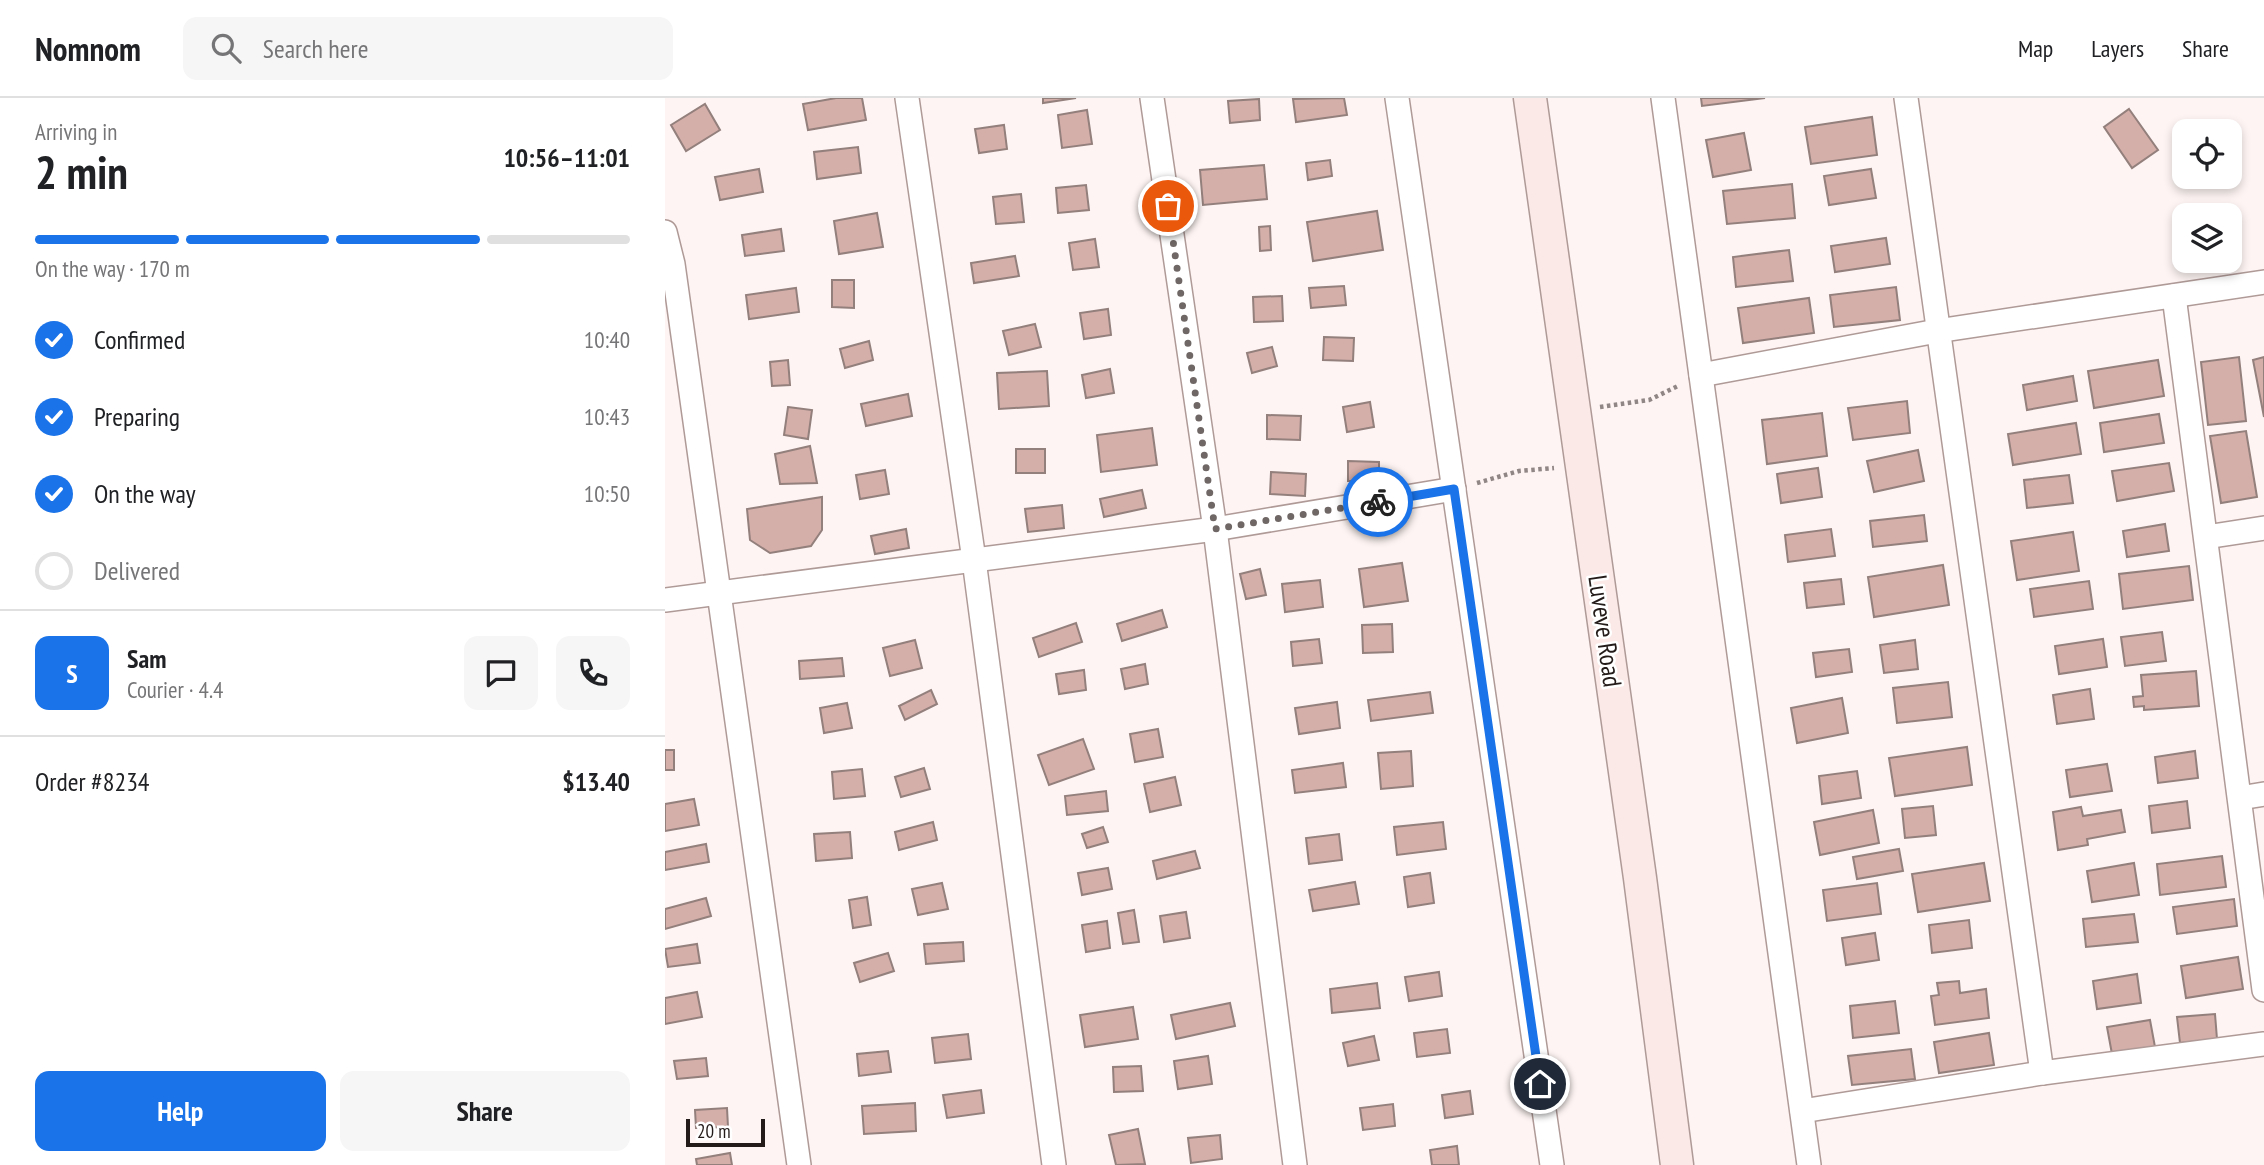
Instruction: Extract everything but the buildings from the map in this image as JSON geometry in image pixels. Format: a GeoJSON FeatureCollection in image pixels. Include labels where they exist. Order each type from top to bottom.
{"type":"FeatureCollection","features":[{"type":"Feature","properties":{"kind":"street"},"geometry":{"type":"LineString","coordinates":[[907,98],[974,560],[1054,1165]]}},
{"type":"Feature","properties":{"kind":"street"},"geometry":{"type":"LineString","coordinates":[[1152,98],[1215,529],[1294,1165]]}},
{"type":"Feature","properties":{"kind":"street"},"geometry":{"type":"LineString","coordinates":[[1397,98],[1552,1165]]}},
{"type":"Feature","properties":{"kind":"street","name":"Luveve Road"},"geometry":{"type":"LineString","coordinates":[[1530,98],[1583,466],[1677,1165]]}},
{"type":"Feature","properties":{"kind":"street"},"geometry":{"type":"LineString","coordinates":[[1663,98],[1809,1165]]}},
{"type":"Feature","properties":{"kind":"street"},"geometry":{"type":"LineString","coordinates":[[1906,98],[2042,1073]]}},
{"type":"Feature","properties":{"kind":"street"},"geometry":{"type":"LineString","coordinates":[[665,232],[673,264],[799,1165]]}},
{"type":"Feature","properties":{"kind":"street"},"geometry":{"type":"LineString","coordinates":[[1701,375],[1937,331],[2264,282]]}},
{"type":"Feature","properties":{"kind":"street"},"geometry":{"type":"LineString","coordinates":[[2173,296],[2264,990]]}},
{"type":"Feature","properties":{"kind":"street"},"geometry":{"type":"LineString","coordinates":[[665,600],[1215,529],[1454,489]]}},
{"type":"Feature","properties":{"kind":"street"},"geometry":{"type":"LineString","coordinates":[[2206,537],[2264,528]]}},
{"type":"Feature","properties":{"kind":"street"},"geometry":{"type":"LineString","coordinates":[[2240,798],[2264,794]]}},
{"type":"Feature","properties":{"kind":"street"},"geometry":{"type":"LineString","coordinates":[[1802,1111],[2042,1073],[2264,1044]]}},
{"type":"Feature","properties":{"kind":"path"},"geometry":{"type":"LineString","coordinates":[[1575,410],[1649,400],[1701,375]]}},
{"type":"Feature","properties":{"kind":"path"},"geometry":{"type":"LineString","coordinates":[[1454,489],[1519,471],[1583,466]]}},
{"type":"Feature","properties":{"kind":"way so far"},"geometry":{"type":"LineString","coordinates":[[1168,206],[1215,529],[1378,502]]}},
{"type":"Feature","properties":{"kind":"route"},"geometry":{"type":"LineString","coordinates":[[1378,502],[1454,489],[1540,1084]]}}]}
